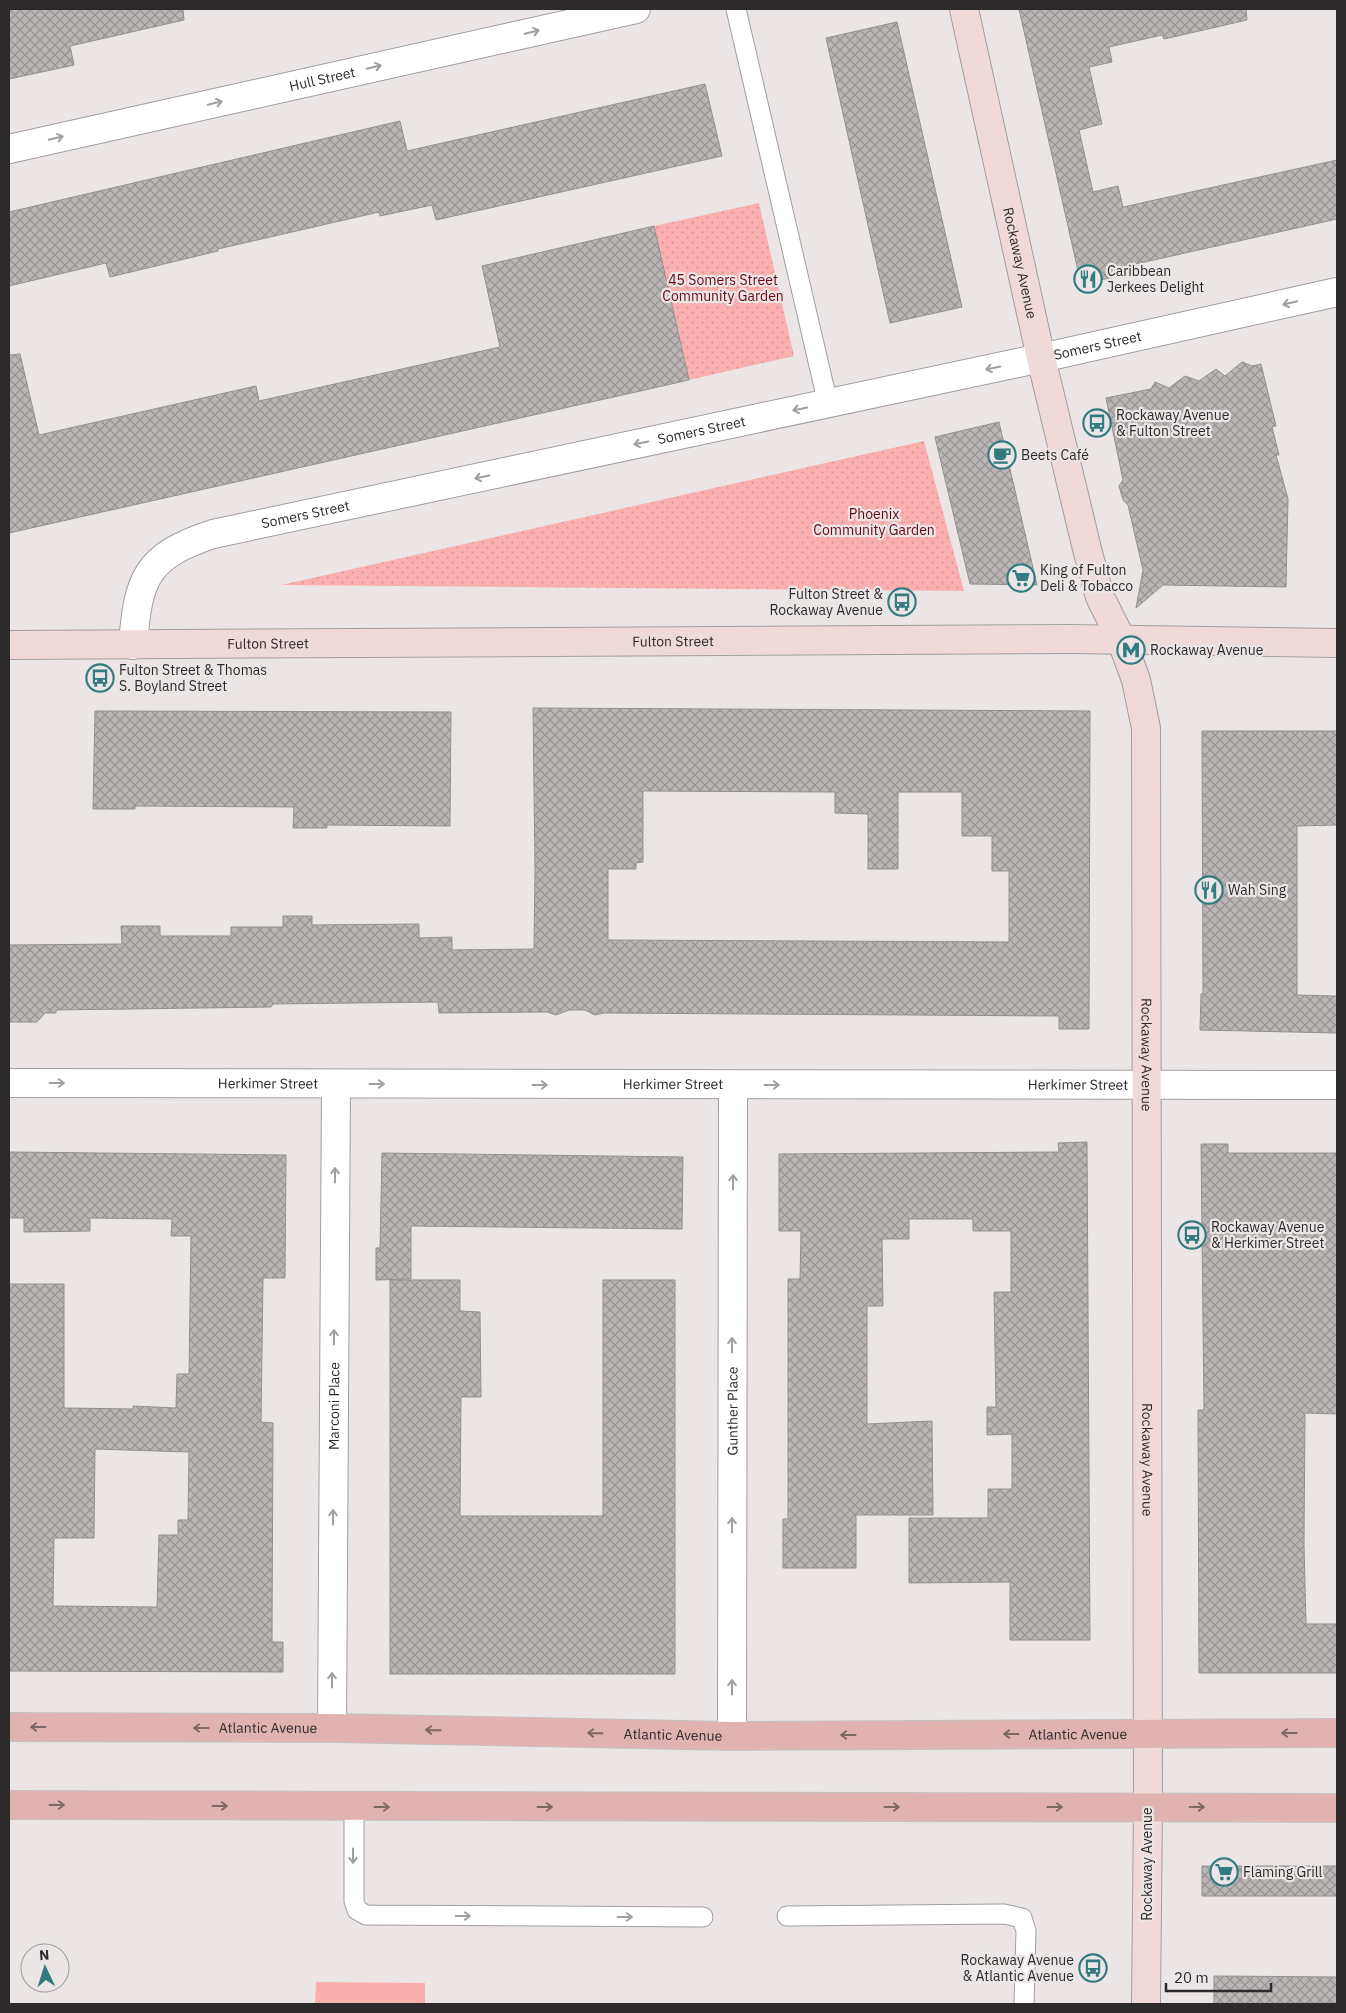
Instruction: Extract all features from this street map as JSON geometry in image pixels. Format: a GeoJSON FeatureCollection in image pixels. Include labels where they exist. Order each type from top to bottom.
{"type":"FeatureCollection","features":[{"type":"Feature","properties":{"kind":"main road","name":"Rockaway Avenue"},"geometry":{"type":"LineString","coordinates":[[964,9],[1041,358],[1091,567],[1100,597],[1121,639],[1136,680],[1146,728],[1148,1808],[1146,2004]]}},
{"type":"Feature","properties":{"kind":"main road","name":"Fulton Street"},"geometry":{"type":"LineString","coordinates":[[9,645],[1121,639],[1337,644]]}},
{"type":"Feature","properties":{"kind":"main road","name":"Atlantic Avenue"},"geometry":{"type":"LineString","coordinates":[[9,1727],[332,1728],[732,1736],[1337,1732]]}},
{"type":"Feature","properties":{"kind":"main road"},"geometry":{"type":"LineString","coordinates":[[9,1805],[1337,1808]]}},
{"type":"Feature","properties":{"kind":"street","name":"Hull Street"},"geometry":{"type":"LineString","coordinates":[[9,149],[636,9]]}},
{"type":"Feature","properties":{"kind":"street","name":"Somers Street"},"geometry":{"type":"LineString","coordinates":[[133,645],[136,611],[144,584],[154,565],[170,551],[213,534],[828,404],[1337,292]]}},
{"type":"Feature","properties":{"kind":"street","name":"Herkimer Street"},"geometry":{"type":"LineString","coordinates":[[9,1083],[1337,1085]]}},
{"type":"Feature","properties":{"kind":"street","name":"Marconi Place"},"geometry":{"type":"LineString","coordinates":[[332,1728],[336,1084]]}},
{"type":"Feature","properties":{"kind":"street","name":"Gunther Place"},"geometry":{"type":"LineString","coordinates":[[732,1736],[733,1085]]}},
{"type":"Feature","properties":{"kind":"lane"},"geometry":{"type":"LineString","coordinates":[[736,9],[828,404]]}},
{"type":"Feature","properties":{"kind":"lane"},"geometry":{"type":"LineString","coordinates":[[354,1807],[354,1901],[357,1910],[366,1916],[703,1918]]}},
{"type":"Feature","properties":{"kind":"lane"},"geometry":{"type":"LineString","coordinates":[[787,1916],[1004,1914],[1022,1918],[1026,1932],[1024,2004]]}},
{"type":"Feature","properties":{"kind":"green space","name":"45 Somers Street Community Garden"},"geometry":{"type":"Polygon","coordinates":[[[759,203],[794,356],[689,380],[654,226],[759,203]]]}},
{"type":"Feature","properties":{"kind":"green space","name":"Phoenix Community Garden"},"geometry":{"type":"Polygon","coordinates":[[[924,441],[964,591],[281,585],[924,441]]]}},
{"type":"Feature","properties":{"kind":"green space"},"geometry":{"type":"Polygon","coordinates":[[[316,1982],[425,1983],[425,2004],[315,2004],[316,1982]]]}},
{"type":"Feature","properties":{"kind":"building"},"geometry":{"type":"Polygon","coordinates":[[[9,9],[183,9],[184,20],[70,46],[74,65],[9,79],[9,9]]]}},
{"type":"Feature","properties":{"kind":"building"},"geometry":{"type":"Polygon","coordinates":[[[1019,9],[1246,9],[1247,20],[1164,39],[1162,35],[1109,47],[1112,62],[1089,67],[1102,124],[1079,130],[1093,192],[1118,186],[1123,207],[1337,160],[1337,219],[1127,266],[1129,274],[1081,284],[1019,9]]]}},
{"type":"Feature","properties":{"kind":"building"},"geometry":{"type":"Polygon","coordinates":[[[897,22],[962,307],[890,323],[826,38],[897,22]]]}},
{"type":"Feature","properties":{"kind":"building"},"geometry":{"type":"Polygon","coordinates":[[[705,84],[722,156],[436,220],[432,205],[380,216],[379,212],[218,249],[218,251],[110,277],[106,263],[9,286],[9,212],[400,121],[407,151],[705,84]]]}},
{"type":"Feature","properties":{"kind":"building"},"geometry":{"type":"Polygon","coordinates":[[[654,226],[689,380],[9,533],[9,355],[20,354],[39,435],[256,386],[259,401],[500,347],[482,266],[654,226]]]}},
{"type":"Feature","properties":{"kind":"building"},"geometry":{"type":"Polygon","coordinates":[[[1242,362],[1252,366],[1261,364],[1276,426],[1272,427],[1279,455],[1276,455],[1288,499],[1286,587],[1163,585],[1136,608],[1143,570],[1128,505],[1123,500],[1119,486],[1123,480],[1106,398],[1151,389],[1155,382],[1169,388],[1185,376],[1199,381],[1216,369],[1225,376],[1242,362]]]}},
{"type":"Feature","properties":{"kind":"building"},"geometry":{"type":"Polygon","coordinates":[[[999,422],[1037,585],[970,584],[935,437],[999,422]]]}},
{"type":"Feature","properties":{"kind":"building"},"geometry":{"type":"Polygon","coordinates":[[[533,708],[1090,711],[1089,1029],[1059,1029],[1059,1016],[604,1013],[595,1015],[585,1010],[569,1010],[556,1015],[547,1012],[439,1013],[438,1002],[273,1004],[271,1007],[56,1010],[56,1013],[45,1013],[37,1022],[9,1022],[9,945],[122,944],[121,926],[160,926],[160,936],[231,936],[231,927],[283,927],[283,916],[312,916],[312,925],[419,924],[419,938],[452,937],[452,950],[534,949],[533,708]],[[643,791],[643,862],[636,863],[636,869],[608,869],[608,940],[1009,942],[1009,871],[992,871],[992,836],[962,836],[962,792],[898,792],[898,869],[868,869],[868,814],[835,813],[835,792],[643,791]]]}},
{"type":"Feature","properties":{"kind":"building"},"geometry":{"type":"Polygon","coordinates":[[[95,711],[451,712],[450,826],[327,825],[327,828],[293,828],[294,807],[135,806],[135,809],[93,809],[95,711]]]}},
{"type":"Feature","properties":{"kind":"building"},"geometry":{"type":"Polygon","coordinates":[[[1202,731],[1337,731],[1337,825],[1297,826],[1297,995],[1337,996],[1337,1033],[1200,1030],[1201,994],[1203,994],[1202,731]]]}},
{"type":"Feature","properties":{"kind":"building"},"geometry":{"type":"Polygon","coordinates":[[[1087,1142],[1090,1640],[1010,1640],[1010,1582],[909,1583],[909,1518],[988,1518],[988,1489],[1012,1489],[1012,1434],[987,1435],[987,1407],[996,1407],[994,1292],[1011,1292],[1011,1231],[973,1231],[973,1219],[909,1219],[909,1239],[882,1239],[883,1306],[867,1306],[867,1424],[932,1421],[933,1515],[856,1515],[856,1568],[783,1568],[783,1519],[788,1519],[788,1279],[800,1279],[801,1231],[779,1231],[779,1154],[1059,1152],[1058,1143],[1087,1142]]]}},
{"type":"Feature","properties":{"kind":"building"},"geometry":{"type":"Polygon","coordinates":[[[1201,1144],[1228,1144],[1228,1153],[1337,1153],[1337,1414],[1305,1413],[1304,1545],[1306,1624],[1337,1624],[1337,1673],[1199,1673],[1198,1410],[1204,1410],[1201,1144]]]}},
{"type":"Feature","properties":{"kind":"building"},"geometry":{"type":"Polygon","coordinates":[[[9,1152],[286,1155],[285,1278],[263,1278],[261,1422],[273,1423],[272,1642],[283,1642],[283,1672],[9,1671],[9,1284],[64,1284],[64,1408],[133,1409],[133,1406],[176,1408],[177,1374],[189,1374],[191,1236],[171,1236],[172,1219],[90,1218],[90,1231],[24,1232],[24,1218],[9,1218],[9,1152]],[[95,1449],[94,1538],[54,1538],[53,1606],[157,1607],[159,1535],[178,1535],[178,1520],[188,1520],[189,1452],[95,1449]]]}},
{"type":"Feature","properties":{"kind":"building"},"geometry":{"type":"Polygon","coordinates":[[[382,1153],[683,1157],[682,1229],[411,1226],[411,1279],[376,1280],[376,1248],[380,1248],[382,1153]]]}},
{"type":"Feature","properties":{"kind":"building"},"geometry":{"type":"Polygon","coordinates":[[[390,1280],[460,1280],[460,1311],[480,1312],[481,1397],[461,1397],[460,1516],[603,1516],[603,1280],[675,1280],[675,1674],[390,1674],[390,1280]]]}},
{"type":"Feature","properties":{"kind":"building"},"geometry":{"type":"Polygon","coordinates":[[[1202,1866],[1337,1866],[1337,1896],[1202,1896],[1202,1866]]]}},
{"type":"Feature","properties":{"kind":"building"},"geometry":{"type":"Polygon","coordinates":[[[1214,1976],[1337,1977],[1337,2003],[1214,2004],[1214,1976]]]}},
{"type":"Feature","properties":{"kind":"place","name":"Caribbean Jerkees Delight"},"geometry":{"type":"Point","coordinates":[1088,279]}},
{"type":"Feature","properties":{"kind":"place","name":"Rockaway Avenue & Fulton Street"},"geometry":{"type":"Point","coordinates":[1097,423]}},
{"type":"Feature","properties":{"kind":"place","name":"Beets Café"},"geometry":{"type":"Point","coordinates":[1002,455]}},
{"type":"Feature","properties":{"kind":"place","name":"King of Fulton Deli & Tobacco"},"geometry":{"type":"Point","coordinates":[1021,578]}},
{"type":"Feature","properties":{"kind":"place","name":"Fulton Street & Rockaway Avenue"},"geometry":{"type":"Point","coordinates":[902,602]}},
{"type":"Feature","properties":{"kind":"place","name":"Rockaway Avenue"},"geometry":{"type":"Point","coordinates":[1131,650]}},
{"type":"Feature","properties":{"kind":"place","name":"Fulton Street & Thomas S. Boyland Street"},"geometry":{"type":"Point","coordinates":[100,678]}},
{"type":"Feature","properties":{"kind":"place","name":"Wah Sing"},"geometry":{"type":"Point","coordinates":[1209,890]}},
{"type":"Feature","properties":{"kind":"place","name":"Rockaway Avenue & Herkimer Street"},"geometry":{"type":"Point","coordinates":[1192,1235]}},
{"type":"Feature","properties":{"kind":"place","name":"Flaming Grill"},"geometry":{"type":"Point","coordinates":[1224,1872]}},
{"type":"Feature","properties":{"kind":"place","name":"Rockaway Avenue & Atlantic Avenue"},"geometry":{"type":"Point","coordinates":[1093,1968]}}]}
